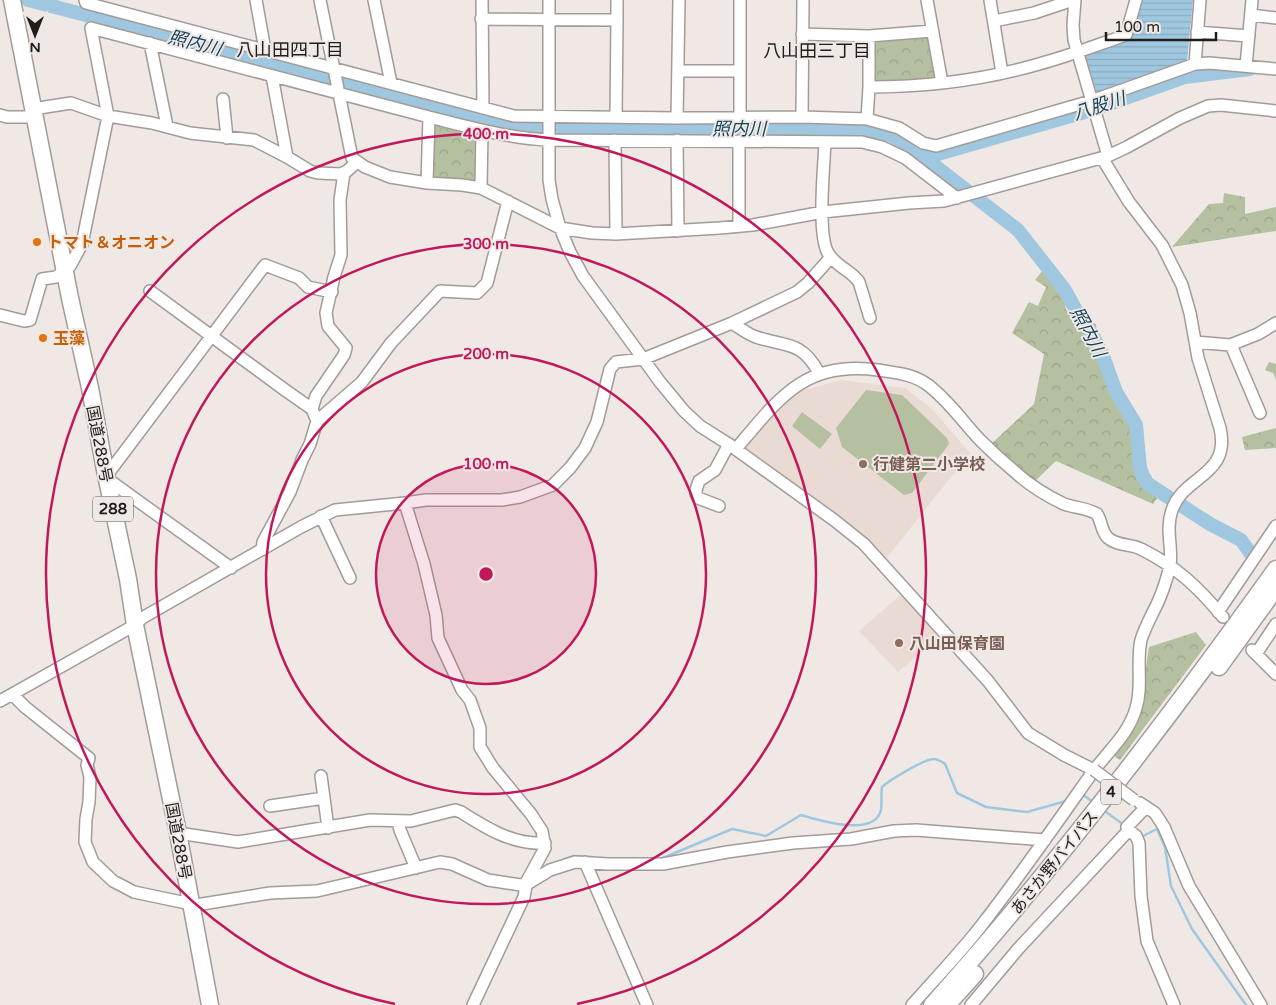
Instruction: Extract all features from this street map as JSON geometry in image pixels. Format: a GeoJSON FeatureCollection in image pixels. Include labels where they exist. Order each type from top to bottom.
{"type":"FeatureCollection","features":[{"type":"Feature","properties":{"kind":"highway","name":"国道288号"},"geometry":{"type":"LineString","coordinates":[[16,7],[105,470],[138,621]]}},
{"type":"Feature","properties":{"kind":"highway","name":"国道288号"},"geometry":{"type":"LineString","coordinates":[[67,269],[111,477],[180,833],[210,1005]]}},
{"type":"Feature","properties":{"kind":"highway","name":"あさか野バイパス"},"geometry":{"type":"LineString","coordinates":[[932,1005],[1030,892],[1104,801],[1207,666],[1276,569]]}},
{"type":"Feature","properties":{"kind":"highway","name":"あさか野バイパス"},"geometry":{"type":"LineString","coordinates":[[948,1005],[1042,895],[1115,804],[1241,638],[1276,588]]}},
{"type":"Feature","properties":{"kind":"highway","name":"国道288号"},"geometry":{"type":"LineString","coordinates":[[193,905],[215,1005]]}},
{"type":"Feature","properties":{"kind":"street"},"geometry":{"type":"LineString","coordinates":[[85,0],[86,3],[514,116],[867,119],[899,128],[923,143],[936,146],[1091,101],[1195,64],[1209,63],[1276,68]]}},
{"type":"Feature","properties":{"kind":"street"},"geometry":{"type":"LineString","coordinates":[[256,0],[265,50]]}},
{"type":"Feature","properties":{"kind":"street"},"geometry":{"type":"LineString","coordinates":[[320,0],[352,158],[375,172],[390,177],[427,183],[481,188],[560,228],[592,233],[616,234],[739,226],[823,212],[957,198],[1105,156],[1127,147],[1180,118],[1208,106],[1276,111]]}},
{"type":"Feature","properties":{"kind":"street"},"geometry":{"type":"LineString","coordinates":[[374,0],[390,83]]}},
{"type":"Feature","properties":{"kind":"street"},"geometry":{"type":"LineString","coordinates":[[482,0],[483,108]]}},
{"type":"Feature","properties":{"kind":"street"},"geometry":{"type":"LineString","coordinates":[[549,0],[549,180],[560,228],[583,276],[660,382],[692,418],[834,520],[864,544],[988,681],[1028,732],[1064,755],[1094,770],[1155,813],[1164,827],[1189,886],[1261,1005]]}},
{"type":"Feature","properties":{"kind":"street"},"geometry":{"type":"LineString","coordinates":[[616,117],[617,0]]}},
{"type":"Feature","properties":{"kind":"street"},"geometry":{"type":"LineString","coordinates":[[677,118],[679,0]]}},
{"type":"Feature","properties":{"kind":"street"},"geometry":{"type":"LineString","coordinates":[[740,0],[740,118]]}},
{"type":"Feature","properties":{"kind":"street"},"geometry":{"type":"LineString","coordinates":[[802,0],[802,117]]}},
{"type":"Feature","properties":{"kind":"street"},"geometry":{"type":"LineString","coordinates":[[927,0],[942,83]]}},
{"type":"Feature","properties":{"kind":"street"},"geometry":{"type":"LineString","coordinates":[[990,0],[1002,73]]}},
{"type":"Feature","properties":{"kind":"street"},"geometry":{"type":"LineString","coordinates":[[912,1005],[981,927],[1046,840],[1094,770],[1126,731],[1136,708],[1140,687],[1141,640],[1158,602],[1170,565],[1168,528],[1173,507],[1180,494],[1216,462],[1222,450],[1222,436],[1195,342],[1190,313],[1182,285],[1162,245],[1129,202],[1105,156],[1072,26],[1074,0],[1034,13],[994,21]]}},
{"type":"Feature","properties":{"kind":"street"},"geometry":{"type":"LineString","coordinates":[[869,87],[942,83],[1002,73],[1038,65],[1078,52],[1126,35],[1136,0]]}},
{"type":"Feature","properties":{"kind":"street"},"geometry":{"type":"LineString","coordinates":[[1195,64],[1200,0]]}},
{"type":"Feature","properties":{"kind":"street"},"geometry":{"type":"LineString","coordinates":[[1246,66],[1252,0]]}},
{"type":"Feature","properties":{"kind":"street"},"geometry":{"type":"LineString","coordinates":[[1251,15],[1276,18]]}},
{"type":"Feature","properties":{"kind":"street"},"geometry":{"type":"LineString","coordinates":[[481,19],[616,20]]}},
{"type":"Feature","properties":{"kind":"street"},"geometry":{"type":"LineString","coordinates":[[0,316],[24,322],[30,320],[42,279],[56,277],[67,269],[82,244],[108,116],[91,28],[482,131],[522,138],[548,140],[862,142],[894,152],[915,164],[957,198]]}},
{"type":"Feature","properties":{"kind":"street"},"geometry":{"type":"LineString","coordinates":[[802,34],[869,36],[932,31]]}},
{"type":"Feature","properties":{"kind":"street"},"geometry":{"type":"LineString","coordinates":[[1197,32],[1249,36]]}},
{"type":"Feature","properties":{"kind":"street"},"geometry":{"type":"LineString","coordinates":[[867,119],[869,36]]}},
{"type":"Feature","properties":{"kind":"street"},"geometry":{"type":"LineString","coordinates":[[150,43],[167,126]]}},
{"type":"Feature","properties":{"kind":"street"},"geometry":{"type":"LineString","coordinates":[[678,71],[740,71]]}},
{"type":"Feature","properties":{"kind":"street"},"geometry":{"type":"LineString","coordinates":[[272,76],[287,156]]}},
{"type":"Feature","properties":{"kind":"street"},"geometry":{"type":"LineString","coordinates":[[223,99],[227,138]]}},
{"type":"Feature","properties":{"kind":"street"},"geometry":{"type":"LineString","coordinates":[[0,115],[8,117],[71,103],[108,116],[167,126],[190,133],[259,142],[314,172],[335,175],[344,173],[357,162]]}},
{"type":"Feature","properties":{"kind":"street"},"geometry":{"type":"LineString","coordinates":[[427,183],[429,117]]}},
{"type":"Feature","properties":{"kind":"street"},"geometry":{"type":"LineString","coordinates":[[481,188],[482,131]]}},
{"type":"Feature","properties":{"kind":"street"},"geometry":{"type":"LineString","coordinates":[[615,140],[616,234]]}},
{"type":"Feature","properties":{"kind":"street"},"geometry":{"type":"LineString","coordinates":[[677,140],[678,231]]}},
{"type":"Feature","properties":{"kind":"street"},"geometry":{"type":"LineString","coordinates":[[739,141],[739,226]]}},
{"type":"Feature","properties":{"kind":"street"},"geometry":{"type":"LineString","coordinates":[[825,142],[823,237],[827,252],[840,267],[852,274],[861,286],[870,318]]}},
{"type":"Feature","properties":{"kind":"street"},"geometry":{"type":"LineString","coordinates":[[312,409],[316,396],[346,350],[327,323],[326,313],[341,255],[340,200],[344,173]]}},
{"type":"Feature","properties":{"kind":"street"},"geometry":{"type":"LineString","coordinates":[[262,550],[264,542],[290,492],[310,444],[317,421],[362,382],[391,344],[440,290],[477,293],[487,283],[508,202]]}},
{"type":"Feature","properties":{"kind":"street"},"geometry":{"type":"LineString","coordinates":[[1,699],[13,695],[321,516],[340,509],[426,500],[502,500],[520,497],[553,485],[570,468],[585,448],[597,422],[610,369],[616,362],[643,359],[732,323],[796,292],[808,283],[831,257]]}},
{"type":"Feature","properties":{"kind":"street"},"geometry":{"type":"LineString","coordinates":[[231,568],[111,477],[265,265],[299,278],[308,287],[332,292]]}},
{"type":"Feature","properties":{"kind":"street"},"geometry":{"type":"LineString","coordinates":[[150,291],[312,409],[317,421]]}},
{"type":"Feature","properties":{"kind":"street"},"geometry":{"type":"LineString","coordinates":[[1195,342],[1231,345],[1258,334],[1276,322]]}},
{"type":"Feature","properties":{"kind":"street"},"geometry":{"type":"LineString","coordinates":[[732,323],[755,337],[796,348],[813,363],[818,373]]}},
{"type":"Feature","properties":{"kind":"street"},"geometry":{"type":"LineString","coordinates":[[1231,345],[1260,413]]}},
{"type":"Feature","properties":{"kind":"street"},"geometry":{"type":"LineString","coordinates":[[719,506],[698,498],[696,490],[699,481],[715,470],[732,447],[793,388],[818,373],[834,369],[854,368],[902,373],[930,387],[949,404],[980,440],[1014,472],[1062,503],[1097,514],[1102,530],[1112,541],[1138,547],[1170,565],[1182,574],[1221,615],[1276,526]]}},
{"type":"Feature","properties":{"kind":"street"},"geometry":{"type":"LineString","coordinates":[[404,503],[424,564],[436,615],[438,638],[462,690],[470,700],[480,728],[480,747],[493,768],[540,826],[545,843],[545,848],[528,878],[524,898],[473,1005]]}},
{"type":"Feature","properties":{"kind":"street"},"geometry":{"type":"LineString","coordinates":[[321,516],[350,578]]}},
{"type":"Feature","properties":{"kind":"street"},"geometry":{"type":"LineString","coordinates":[[1276,624],[1254,651],[1276,674]]}},
{"type":"Feature","properties":{"kind":"street"},"geometry":{"type":"LineString","coordinates":[[13,695],[89,758],[87,765],[90,787],[85,842],[93,862],[123,887],[134,892],[193,905],[270,893],[317,891],[445,862],[466,869],[488,880],[516,885],[527,884],[550,870],[575,862],[663,864],[727,852],[793,843],[851,839],[901,830],[1046,840]]}},
{"type":"Feature","properties":{"kind":"street"},"geometry":{"type":"LineString","coordinates":[[322,776],[328,828]]}},
{"type":"Feature","properties":{"kind":"street"},"geometry":{"type":"LineString","coordinates":[[270,806],[324,798]]}},
{"type":"Feature","properties":{"kind":"street"},"geometry":{"type":"LineString","coordinates":[[1146,807],[1127,827],[1136,836],[1139,843],[1141,896],[1147,941],[1174,1005]]}},
{"type":"Feature","properties":{"kind":"street"},"geometry":{"type":"LineString","coordinates":[[180,833],[234,842],[370,820],[398,822],[417,820],[458,810],[497,834],[519,840],[545,843]]}},
{"type":"Feature","properties":{"kind":"street"},"geometry":{"type":"LineString","coordinates":[[398,822],[416,868]]}},
{"type":"Feature","properties":{"kind":"street"},"geometry":{"type":"LineString","coordinates":[[971,1005],[1018,948],[1129,830]]}},
{"type":"Feature","properties":{"kind":"street"},"geometry":{"type":"LineString","coordinates":[[585,862],[647,1005]]}},
{"type":"Feature","properties":{"kind":"shaded area","name":"行健第二小学校"},"geometry":{"type":"Polygon","coordinates":[[[841,380],[905,388],[932,409],[970,453],[886,559],[866,540],[744,450],[776,412],[794,395],[804,390],[841,380]]]}},
{"type":"Feature","properties":{"kind":"shaded area","name":"八山田保育園"},"geometry":{"type":"Polygon","coordinates":[[[904,592],[937,631],[917,656],[898,672],[859,631],[904,592]]]}},
{"type":"Feature","properties":{"kind":"green space"},"geometry":{"type":"Polygon","coordinates":[[[927,35],[931,37],[936,76],[932,79],[876,82],[872,79],[872,42],[875,39],[927,35]]]}},
{"type":"Feature","properties":{"kind":"green space"},"geometry":{"type":"Polygon","coordinates":[[[434,122],[477,135],[476,183],[432,180],[434,122]]]}},
{"type":"Feature","properties":{"kind":"green space"},"geometry":{"type":"Polygon","coordinates":[[[1224,193],[1245,197],[1245,214],[1276,207],[1276,231],[1172,247],[1209,204],[1223,203],[1224,193]]]}},
{"type":"Feature","properties":{"kind":"green space"},"geometry":{"type":"Polygon","coordinates":[[[1043,270],[1063,290],[1066,310],[1096,324],[1099,352],[1113,391],[1112,398],[1134,427],[1144,473],[1161,493],[1153,504],[1056,461],[1033,483],[989,446],[1034,404],[1044,354],[1012,333],[1029,302],[1038,306],[1046,287],[1035,280],[1043,270]]]}},
{"type":"Feature","properties":{"kind":"green space"},"geometry":{"type":"Polygon","coordinates":[[[1269,362],[1276,364],[1276,380],[1273,373],[1265,370],[1269,362]]]}},
{"type":"Feature","properties":{"kind":"green space"},"geometry":{"type":"Polygon","coordinates":[[[866,390],[902,395],[947,438],[949,444],[912,493],[904,495],[842,447],[836,428],[866,390]]]}},
{"type":"Feature","properties":{"kind":"green space"},"geometry":{"type":"Polygon","coordinates":[[[802,412],[832,434],[820,449],[792,426],[802,412]]]}},
{"type":"Feature","properties":{"kind":"green space"},"geometry":{"type":"Polygon","coordinates":[[[1276,428],[1276,448],[1245,450],[1242,437],[1276,428]]]}},
{"type":"Feature","properties":{"kind":"green space"},"geometry":{"type":"Polygon","coordinates":[[[1196,632],[1206,645],[1120,760],[1114,756],[1139,716],[1149,647],[1196,632]]]}},
{"type":"Feature","properties":{"kind":"water"},"geometry":{"type":"Polygon","coordinates":[[[1142,0],[1193,0],[1187,61],[1097,93],[1085,55],[1130,38],[1142,0]]]}},
{"type":"Feature","properties":{"kind":"waterway","name":"照内川"},"geometry":{"type":"LineString","coordinates":[[28,0],[511,125],[561,129],[837,129],[890,135],[908,145],[1018,230],[1065,290],[1093,336],[1103,356],[1116,392],[1136,425],[1140,468],[1148,484],[1210,524],[1241,540],[1251,554]]}},
{"type":"Feature","properties":{"kind":"waterway","name":"八股川"},"geometry":{"type":"LineString","coordinates":[[924,158],[1095,109],[1185,77],[1250,69]]}},
{"type":"Feature","properties":{"kind":"waterway"},"geometry":{"type":"LineString","coordinates":[[663,858],[732,829],[766,836],[801,815],[845,825],[868,823],[876,818],[881,810],[882,787],[915,766],[934,759],[945,764],[957,793],[986,807],[1027,812],[1066,801]]}},
{"type":"Feature","properties":{"kind":"waterway"},"geometry":{"type":"LineString","coordinates":[[1082,794],[1094,803]]}},
{"type":"Feature","properties":{"kind":"waterway"},"geometry":{"type":"LineString","coordinates":[[1102,809],[1124,825]]}},
{"type":"Feature","properties":{"kind":"waterway"},"geometry":{"type":"LineString","coordinates":[[1141,837],[1157,829],[1165,847],[1171,886],[1192,929],[1246,1005]]}},
{"type":"Feature","properties":{"kind":"waterway"},"geometry":{"type":"LineString","coordinates":[[566,859],[574,856],[592,857]]}},
{"type":"Feature","properties":{"kind":"place","name":"トマト＆オニオン"},"geometry":{"type":"Point","coordinates":[37,242]}},
{"type":"Feature","properties":{"kind":"place","name":"玉藻"},"geometry":{"type":"Point","coordinates":[43,338]}},
{"type":"Feature","properties":{"kind":"place","name":"行健第二小学校"},"geometry":{"type":"Point","coordinates":[863,464]}},
{"type":"Feature","properties":{"kind":"place","name":"八山田保育園"},"geometry":{"type":"Point","coordinates":[899,643]}},
{"type":"Feature","properties":{"kind":"district","name":"八山田四丁目"},"geometry":{"type":"Point","coordinates":[290,50]}},
{"type":"Feature","properties":{"kind":"district","name":"八山田三丁目"},"geometry":{"type":"Point","coordinates":[817,51]}}]}
